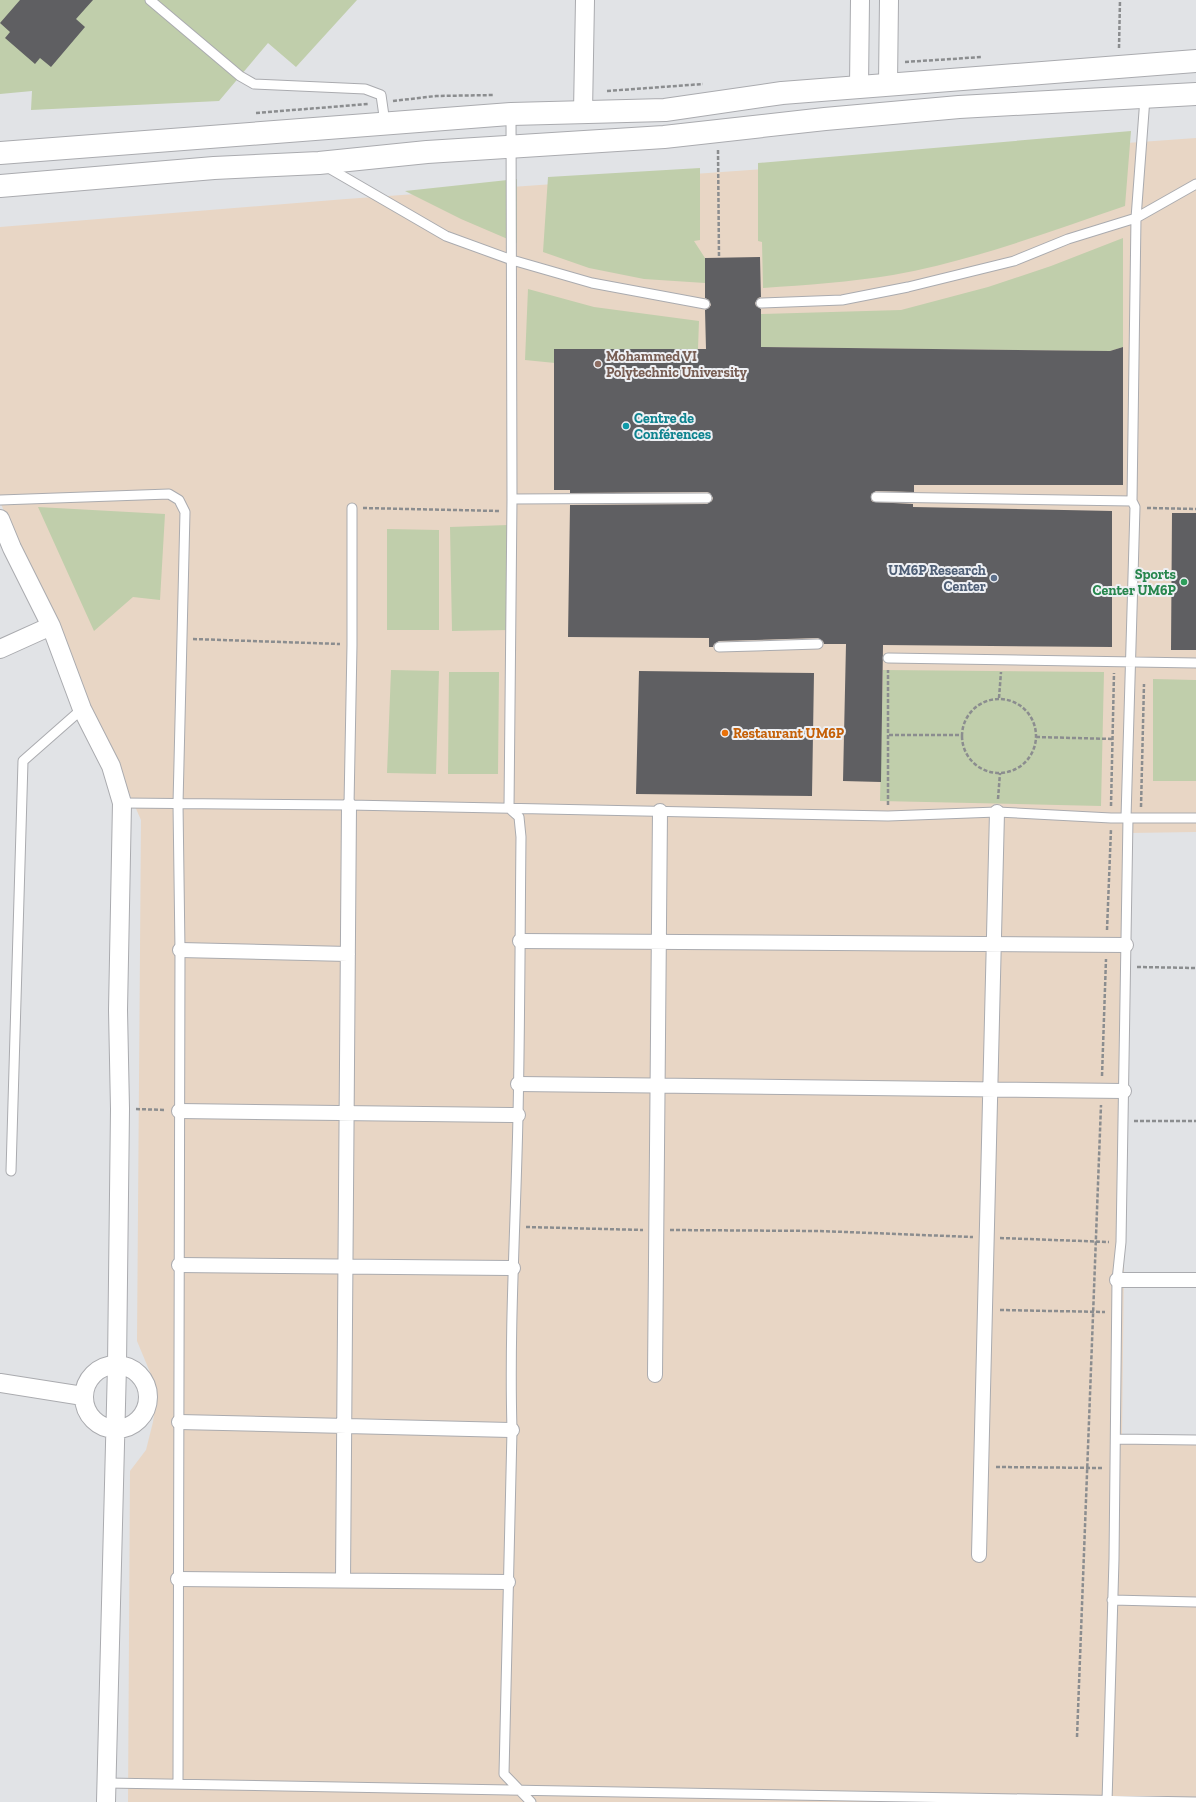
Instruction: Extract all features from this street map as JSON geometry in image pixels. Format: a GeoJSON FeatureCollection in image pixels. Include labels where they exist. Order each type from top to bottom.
{"type":"FeatureCollection","features":[{"type":"Feature","properties":{"kind":"street"},"geometry":{"type":"LineString","coordinates":[[583,112],[585,0]]}},
{"type":"Feature","properties":{"kind":"street"},"geometry":{"type":"LineString","coordinates":[[859,86],[860,0]]}},
{"type":"Feature","properties":{"kind":"street"},"geometry":{"type":"LineString","coordinates":[[888,84],[889,0]]}},
{"type":"Feature","properties":{"kind":"street"},"geometry":{"type":"LineString","coordinates":[[0,152],[511,114],[665,110],[782,93],[1196,61]]}},
{"type":"Feature","properties":{"kind":"street"},"geometry":{"type":"LineString","coordinates":[[0,186],[214,168],[319,163],[428,152],[511,148],[664,137],[825,119],[959,107],[1145,98],[1196,94]]}},
{"type":"Feature","properties":{"kind":"street"},"geometry":{"type":"LineString","coordinates":[[0,519],[12,548],[51,626],[82,709],[111,766],[122,803],[118,1010],[120,1109],[115,1430],[106,1802]]}},
{"type":"Feature","properties":{"kind":"street"},"geometry":{"type":"LineString","coordinates":[[0,649],[51,626]]}},
{"type":"Feature","properties":{"kind":"street"},"geometry":{"type":"LineString","coordinates":[[342,1580],[349,805]]}},
{"type":"Feature","properties":{"kind":"street"},"geometry":{"type":"LineString","coordinates":[[655,1375],[660,811]]}},
{"type":"Feature","properties":{"kind":"street"},"geometry":{"type":"LineString","coordinates":[[979,1555],[997,812]]}},
{"type":"Feature","properties":{"kind":"street"},"geometry":{"type":"LineString","coordinates":[[520,941],[1126,945]]}},
{"type":"Feature","properties":{"kind":"street"},"geometry":{"type":"LineString","coordinates":[[180,950],[348,954]]}},
{"type":"Feature","properties":{"kind":"street"},"geometry":{"type":"LineString","coordinates":[[518,1084],[1124,1091]]}},
{"type":"Feature","properties":{"kind":"street"},"geometry":{"type":"LineString","coordinates":[[179,1111],[518,1115]]}},
{"type":"Feature","properties":{"kind":"street"},"geometry":{"type":"LineString","coordinates":[[179,1265],[513,1268]]}},
{"type":"Feature","properties":{"kind":"street"},"geometry":{"type":"LineString","coordinates":[[1116,1280],[1196,1280]]}},
{"type":"Feature","properties":{"kind":"street"},"geometry":{"type":"LineString","coordinates":[[116,1365],[127,1366],[136,1371],[143,1379],[147,1388],[148,1398],[147,1408],[138,1421],[125,1429],[115,1430],[105,1428],[92,1419],[84,1406],[83,1396],[86,1384],[94,1374],[104,1367],[116,1365]]}},
{"type":"Feature","properties":{"kind":"street"},"geometry":{"type":"LineString","coordinates":[[0,1383],[83,1396]]}},
{"type":"Feature","properties":{"kind":"street"},"geometry":{"type":"LineString","coordinates":[[179,1422],[512,1430]]}},
{"type":"Feature","properties":{"kind":"street"},"geometry":{"type":"LineString","coordinates":[[178,1579],[508,1582]]}},
{"type":"Feature","properties":{"kind":"lane"},"geometry":{"type":"LineString","coordinates":[[150,0],[240,76],[254,84],[365,89],[381,95],[385,124]]}},
{"type":"Feature","properties":{"kind":"lane"},"geometry":{"type":"LineString","coordinates":[[1107,1802],[1116,1439],[1116,1280],[1121,1242],[1124,1091],[1136,218],[1145,98]]}},
{"type":"Feature","properties":{"kind":"lane"},"geometry":{"type":"LineString","coordinates":[[511,114],[512,512],[509,808],[519,817],[521,831],[518,1115],[513,1268],[511,1377],[512,1430],[504,1774],[531,1802]]}},
{"type":"Feature","properties":{"kind":"lane"},"geometry":{"type":"LineString","coordinates":[[319,163],[446,236],[512,260],[592,284],[705,304]]}},
{"type":"Feature","properties":{"kind":"lane"},"geometry":{"type":"LineString","coordinates":[[761,303],[842,300],[908,287],[1014,261],[1068,240],[1136,218],[1196,184]]}},
{"type":"Feature","properties":{"kind":"lane"},"geometry":{"type":"LineString","coordinates":[[0,500],[169,494],[179,500],[185,512],[178,804],[180,950],[178,1784]]}},
{"type":"Feature","properties":{"kind":"lane"},"geometry":{"type":"LineString","coordinates":[[876,497],[1133,504]]}},
{"type":"Feature","properties":{"kind":"lane"},"geometry":{"type":"LineString","coordinates":[[512,500],[707,498]]}},
{"type":"Feature","properties":{"kind":"lane"},"geometry":{"type":"LineString","coordinates":[[349,805],[352,645],[352,508]]}},
{"type":"Feature","properties":{"kind":"lane"},"geometry":{"type":"LineString","coordinates":[[719,647],[818,644]]}},
{"type":"Feature","properties":{"kind":"lane"},"geometry":{"type":"LineString","coordinates":[[888,658],[1115,663],[1196,663]]}},
{"type":"Feature","properties":{"kind":"lane"},"geometry":{"type":"LineString","coordinates":[[10,1171],[23,761],[82,709]]}},
{"type":"Feature","properties":{"kind":"lane"},"geometry":{"type":"LineString","coordinates":[[122,803],[349,805],[888,816],[997,812],[1111,818],[1196,818]]}},
{"type":"Feature","properties":{"kind":"lane"},"geometry":{"type":"LineString","coordinates":[[1116,1439],[1196,1440]]}},
{"type":"Feature","properties":{"kind":"lane"},"geometry":{"type":"LineString","coordinates":[[1112,1600],[1196,1602]]}},
{"type":"Feature","properties":{"kind":"lane"},"geometry":{"type":"LineString","coordinates":[[107,1783],[519,1789],[1107,1802],[1195,1802]]}},
{"type":"Feature","properties":{"kind":"path"},"geometry":{"type":"LineString","coordinates":[[1119,48],[1120,0]]}},
{"type":"Feature","properties":{"kind":"path"},"geometry":{"type":"LineString","coordinates":[[718,131],[719,258]]}},
{"type":"Feature","properties":{"kind":"path"},"geometry":{"type":"LineString","coordinates":[[1133,504],[1196,509]]}},
{"type":"Feature","properties":{"kind":"path"},"geometry":{"type":"LineString","coordinates":[[352,508],[512,512]]}},
{"type":"Feature","properties":{"kind":"path"},"geometry":{"type":"LineString","coordinates":[[181,639],[333,643],[352,645]]}},
{"type":"Feature","properties":{"kind":"path"},"geometry":{"type":"LineString","coordinates":[[888,658],[888,816]]}},
{"type":"Feature","properties":{"kind":"path"},"geometry":{"type":"LineString","coordinates":[[1000,698],[1002,661]]}},
{"type":"Feature","properties":{"kind":"path"},"geometry":{"type":"LineString","coordinates":[[1077,1737],[1096,1242],[1115,663]]}},
{"type":"Feature","properties":{"kind":"path"},"geometry":{"type":"LineString","coordinates":[[1141,818],[1144,663]]}},
{"type":"Feature","properties":{"kind":"path"},"geometry":{"type":"LineString","coordinates":[[1000,698],[1015,701],[1025,708],[1032,718],[1036,730],[1036,737],[1033,752],[1020,767],[1000,773],[988,772],[977,766],[969,758],[963,747],[961,735],[964,723],[970,712],[979,704],[990,699],[1000,698]]}},
{"type":"Feature","properties":{"kind":"path"},"geometry":{"type":"LineString","coordinates":[[889,735],[961,735]]}},
{"type":"Feature","properties":{"kind":"path"},"geometry":{"type":"LineString","coordinates":[[1036,737],[1112,739]]}},
{"type":"Feature","properties":{"kind":"path"},"geometry":{"type":"LineString","coordinates":[[997,812],[1000,773]]}},
{"type":"Feature","properties":{"kind":"path"},"geometry":{"type":"LineString","coordinates":[[1126,967],[1196,968]]}},
{"type":"Feature","properties":{"kind":"path"},"geometry":{"type":"LineString","coordinates":[[120,1109],[179,1111]]}},
{"type":"Feature","properties":{"kind":"path"},"geometry":{"type":"LineString","coordinates":[[1123,1120],[1196,1121]]}},
{"type":"Feature","properties":{"kind":"path"},"geometry":{"type":"LineString","coordinates":[[514,1227],[820,1231],[1121,1242]]}},
{"type":"Feature","properties":{"kind":"path"},"geometry":{"type":"LineString","coordinates":[[985,1310],[1116,1312]]}},
{"type":"Feature","properties":{"kind":"path"},"geometry":{"type":"LineString","coordinates":[[982,1467],[1115,1468]]}},
{"type":"Feature","properties":{"kind":"shaded area"},"geometry":{"type":"Polygon","coordinates":[[[1196,138],[1196,832],[1129,833],[1122,1434],[1196,1436],[1196,1802],[128,1802],[130,1471],[146,1450],[153,1422],[156,1399],[152,1377],[137,1341],[141,820],[0,502],[0,227],[346,199],[1196,138]]]}},
{"type":"Feature","properties":{"kind":"green space"},"geometry":{"type":"Polygon","coordinates":[[[0,0],[357,0],[296,67],[268,43],[219,101],[31,110],[32,91],[0,94],[0,0]]]}},
{"type":"Feature","properties":{"kind":"green space"},"geometry":{"type":"Polygon","coordinates":[[[1131,131],[1125,206],[1039,236],[981,254],[923,269],[861,280],[763,288],[762,242],[758,241],[758,163],[1131,131]]]}},
{"type":"Feature","properties":{"kind":"green space"},"geometry":{"type":"Polygon","coordinates":[[[700,168],[700,240],[694,241],[705,258],[705,283],[644,279],[589,268],[543,252],[548,177],[700,168]]]}},
{"type":"Feature","properties":{"kind":"green space"},"geometry":{"type":"Polygon","coordinates":[[[517,179],[517,243],[461,219],[405,191],[517,179]]]}},
{"type":"Feature","properties":{"kind":"green space"},"geometry":{"type":"Polygon","coordinates":[[[1123,238],[1123,347],[1110,351],[761,347],[761,314],[901,310],[988,287],[1051,266],[1123,238]]]}},
{"type":"Feature","properties":{"kind":"green space"},"geometry":{"type":"Polygon","coordinates":[[[528,289],[594,307],[699,321],[698,349],[555,349],[555,363],[525,360],[528,289]]]}},
{"type":"Feature","properties":{"kind":"green space"},"geometry":{"type":"Polygon","coordinates":[[[38,507],[165,514],[160,600],[133,597],[94,631],[38,507]]]}},
{"type":"Feature","properties":{"kind":"green space"},"geometry":{"type":"Polygon","coordinates":[[[508,525],[510,630],[452,631],[450,527],[508,525]]]}},
{"type":"Feature","properties":{"kind":"green space"},"geometry":{"type":"Polygon","coordinates":[[[387,529],[439,530],[439,630],[387,630],[387,529]]]}},
{"type":"Feature","properties":{"kind":"green space"},"geometry":{"type":"Polygon","coordinates":[[[391,670],[439,671],[436,774],[387,773],[391,670]]]}},
{"type":"Feature","properties":{"kind":"green space"},"geometry":{"type":"Polygon","coordinates":[[[883,670],[1104,672],[1101,806],[880,801],[883,670]]]}},
{"type":"Feature","properties":{"kind":"green space"},"geometry":{"type":"Polygon","coordinates":[[[449,672],[499,672],[498,774],[448,774],[449,672]]]}},
{"type":"Feature","properties":{"kind":"green space"},"geometry":{"type":"Polygon","coordinates":[[[1153,679],[1196,680],[1196,781],[1153,781],[1153,679]]]}},
{"type":"Feature","properties":{"kind":"building"},"geometry":{"type":"Polygon","coordinates":[[[20,0],[93,0],[76,19],[85,27],[51,67],[40,58],[35,64],[5,38],[10,32],[0,23],[20,0]]]}},
{"type":"Feature","properties":{"kind":"building"},"geometry":{"type":"Polygon","coordinates":[[[760,257],[761,297],[758,298],[755,303],[756,306],[761,309],[761,347],[1110,351],[1123,347],[1123,485],[914,485],[914,492],[876,491],[871,494],[871,500],[873,502],[913,504],[913,507],[1112,511],[1112,647],[883,645],[881,782],[843,781],[846,644],[824,644],[823,641],[818,638],[719,641],[714,644],[713,647],[709,647],[709,638],[568,637],[570,505],[707,504],[712,501],[713,498],[710,493],[707,492],[570,493],[570,490],[554,490],[554,349],[706,349],[705,310],[711,305],[709,300],[705,298],[705,258],[760,257]]]}},
{"type":"Feature","properties":{"kind":"building","name":"Sports Center UM6P"},"geometry":{"type":"Polygon","coordinates":[[[1172,513],[1196,513],[1196,650],[1171,650],[1172,513]]]}},
{"type":"Feature","properties":{"kind":"building","name":"Restaurant UM6P"},"geometry":{"type":"Polygon","coordinates":[[[639,671],[814,673],[812,796],[636,794],[639,671]]]}},
{"type":"Feature","properties":{"kind":"place","name":"Mohammed VI Polytechnic University"},"geometry":{"type":"Point","coordinates":[598,364]}},
{"type":"Feature","properties":{"kind":"place","name":"Centre de Conférences"},"geometry":{"type":"Point","coordinates":[626,426]}},
{"type":"Feature","properties":{"kind":"place","name":"UM6P Research Center"},"geometry":{"type":"Point","coordinates":[994,578]}},
{"type":"Feature","properties":{"kind":"place","name":"Sports Center UM6P"},"geometry":{"type":"Point","coordinates":[1184,582]}},
{"type":"Feature","properties":{"kind":"place","name":"Restaurant UM6P"},"geometry":{"type":"Point","coordinates":[725,733]}}]}
